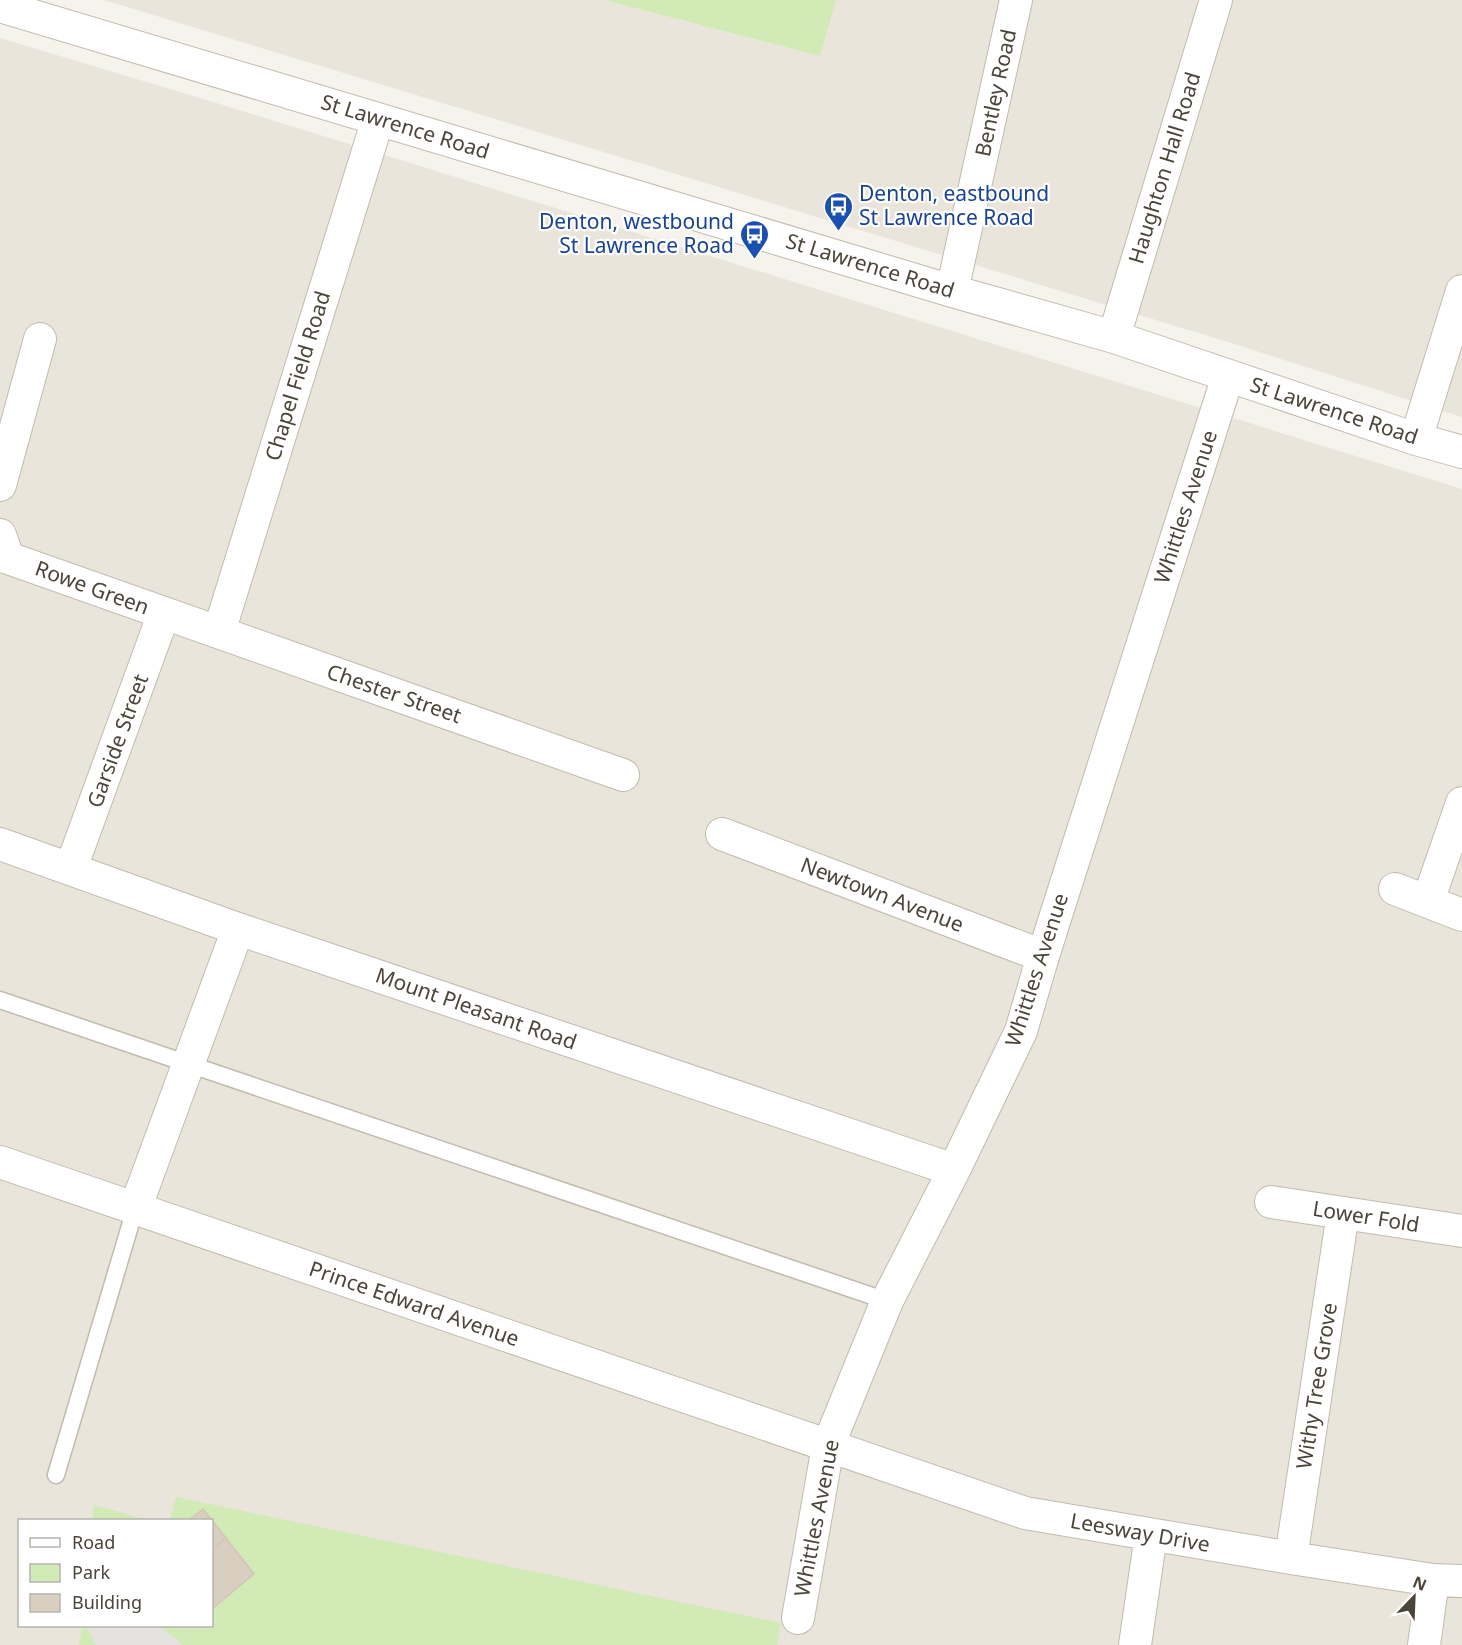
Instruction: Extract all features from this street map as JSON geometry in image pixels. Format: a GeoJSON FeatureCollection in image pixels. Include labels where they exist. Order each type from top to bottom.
{"type":"FeatureCollection","features":[{"type":"Feature","properties":{"kind":"street","name":"Bentley Road"},"geometry":{"type":"LineString","coordinates":[[952,291],[1016,0]]}},
{"type":"Feature","properties":{"kind":"street","name":"Haughton Hall Road"},"geometry":{"type":"LineString","coordinates":[[1114,337],[1216,0]]}},
{"type":"Feature","properties":{"kind":"street","name":"St Lawrence Road"},"geometry":{"type":"LineString","coordinates":[[0,6],[952,291],[1114,337],[1416,439],[1462,452]]}},
{"type":"Feature","properties":{"kind":"street","name":"Chapel Field Road"},"geometry":{"type":"LineString","coordinates":[[219,632],[378,119]]}},
{"type":"Feature","properties":{"kind":"street"},"geometry":{"type":"LineString","coordinates":[[1416,439],[1462,291]]}},
{"type":"Feature","properties":{"kind":"street"},"geometry":{"type":"LineString","coordinates":[[0,485],[40,339]]}},
{"type":"Feature","properties":{"kind":"street","name":"Whittles Avenue"},"geometry":{"type":"LineString","coordinates":[[798,1618],[828,1446],[886,1300],[954,1170],[1020,1031],[1228,376]]}},
{"type":"Feature","properties":{"kind":"street","name":"Rowe Green"},"geometry":{"type":"LineString","coordinates":[[0,535],[8,558],[164,613]]}},
{"type":"Feature","properties":{"kind":"street","name":"Chester Street"},"geometry":{"type":"LineString","coordinates":[[164,613],[623,775]]}},
{"type":"Feature","properties":{"kind":"street","name":"Garside Street"},"geometry":{"type":"LineString","coordinates":[[71,868],[164,613]]}},
{"type":"Feature","properties":{"kind":"street"},"geometry":{"type":"LineString","coordinates":[[1428,901],[1462,803]]}},
{"type":"Feature","properties":{"kind":"street","name":"Newtown Avenue"},"geometry":{"type":"LineString","coordinates":[[722,834],[1043,956]]}},
{"type":"Feature","properties":{"kind":"street","name":"Mount Pleasant Road"},"geometry":{"type":"LineString","coordinates":[[0,844],[238,928],[954,1170]]}},
{"type":"Feature","properties":{"kind":"street"},"geometry":{"type":"LineString","coordinates":[[1395,889],[1462,915]]}},
{"type":"Feature","properties":{"kind":"street"},"geometry":{"type":"LineString","coordinates":[[135,1209],[238,928]]}},
{"type":"Feature","properties":{"kind":"street","name":"Prince Edward Avenue"},"geometry":{"type":"LineString","coordinates":[[0,1162],[828,1446]]}},
{"type":"Feature","properties":{"kind":"street","name":"Lower Fold"},"geometry":{"type":"LineString","coordinates":[[1271,1202],[1462,1231]]}},
{"type":"Feature","properties":{"kind":"street","name":"Withy Tree Grove"},"geometry":{"type":"LineString","coordinates":[[1291,1558],[1342,1213]]}},
{"type":"Feature","properties":{"kind":"street","name":"Leesway Drive"},"geometry":{"type":"LineString","coordinates":[[828,1446],[1025,1513],[1291,1558],[1448,1580]]}},
{"type":"Feature","properties":{"kind":"street"},"geometry":{"type":"LineString","coordinates":[[1135,1645],[1150,1535]]}},
{"type":"Feature","properties":{"kind":"street"},"geometry":{"type":"LineString","coordinates":[[1425,1645],[1448,1580]]}},
{"type":"Feature","properties":{"kind":"lane"},"geometry":{"type":"LineString","coordinates":[[0,1000],[886,1300]]}},
{"type":"Feature","properties":{"kind":"lane"},"geometry":{"type":"LineString","coordinates":[[56,1475],[135,1209]]}},
{"type":"Feature","properties":{"kind":"shaded area"},"geometry":{"type":"Polygon","coordinates":[[[104,0],[604,0],[820,56],[834,0],[1462,0],[1462,417],[1228,342],[104,0]]]}},
{"type":"Feature","properties":{"kind":"shaded area"},"geometry":{"type":"Polygon","coordinates":[[[0,38],[1462,489],[1462,1645],[0,1645],[0,38]]]}},
{"type":"Feature","properties":{"kind":"shaded area"},"geometry":{"type":"Polygon","coordinates":[[[87,1627],[161,1627],[181,1643],[181,1645],[96,1645],[87,1627]]]}},
{"type":"Feature","properties":{"kind":"green space"},"geometry":{"type":"Polygon","coordinates":[[[604,0],[836,0],[820,56],[604,0]]]}},
{"type":"Feature","properties":{"kind":"green space"},"geometry":{"type":"Polygon","coordinates":[[[176,1497],[781,1623],[777,1645],[79,1645],[82,1627],[213,1627],[213,1519],[170,1519],[176,1497]]]}},
{"type":"Feature","properties":{"kind":"green space"},"geometry":{"type":"Polygon","coordinates":[[[94,1505],[143,1519],[92,1519],[94,1505]]]}},
{"type":"Feature","properties":{"kind":"building"},"geometry":{"type":"Polygon","coordinates":[[[203,1509],[211,1519],[190,1519],[203,1509]]]}},
{"type":"Feature","properties":{"kind":"building"},"geometry":{"type":"Polygon","coordinates":[[[213,1521],[226,1538],[213,1548],[213,1521]]]}},
{"type":"Feature","properties":{"kind":"building"},"geometry":{"type":"Polygon","coordinates":[[[226,1538],[254,1574],[213,1608],[213,1548],[226,1538]]]}},
{"type":"Feature","properties":{"kind":"place","name":"Denton, eastbound St Lawrence Road"},"geometry":{"type":"Point","coordinates":[838,232]}},
{"type":"Feature","properties":{"kind":"place","name":"Denton, westbound St Lawrence Road"},"geometry":{"type":"Point","coordinates":[755,260]}}]}
